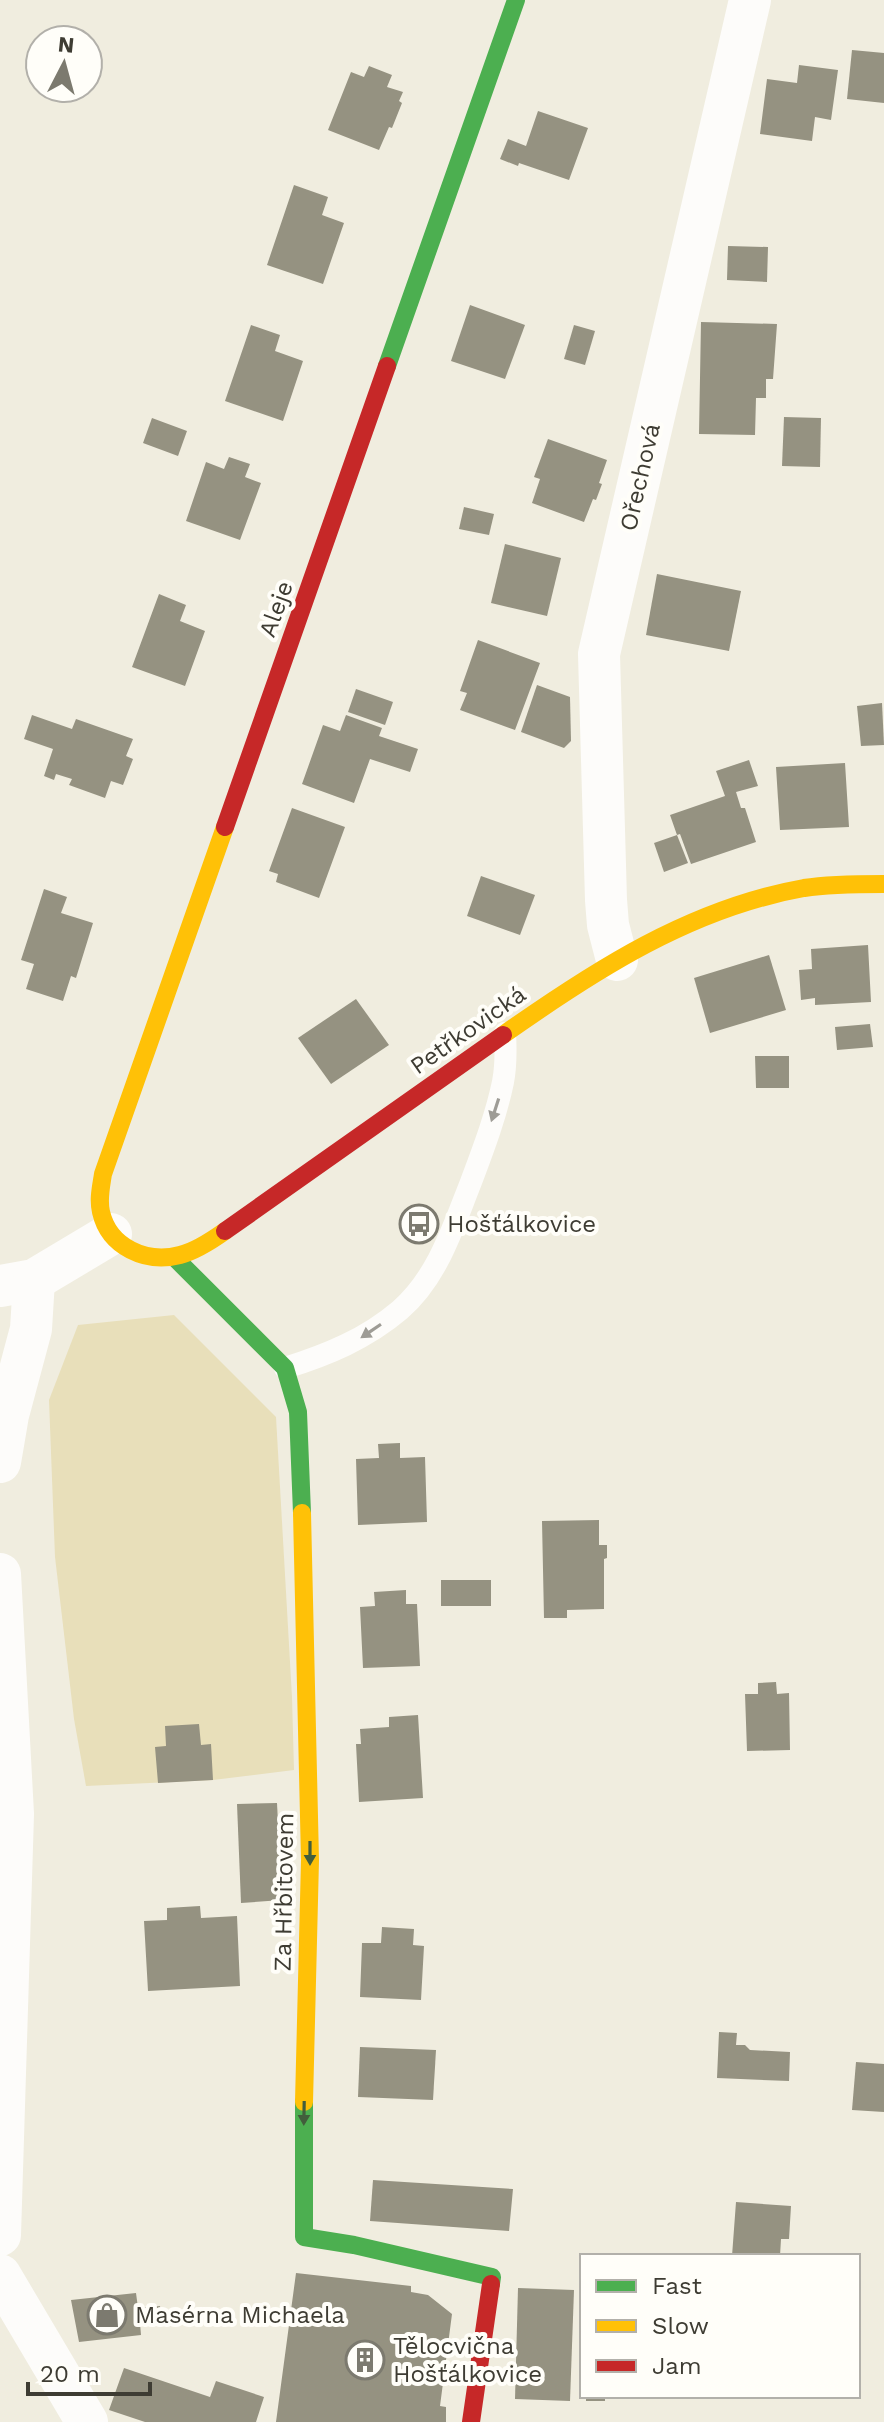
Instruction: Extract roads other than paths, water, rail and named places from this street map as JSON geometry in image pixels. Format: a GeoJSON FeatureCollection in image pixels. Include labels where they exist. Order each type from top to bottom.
{"type":"FeatureCollection","features":[{"type":"Feature","properties":{"kind":"street","name":"Aleje"},"geometry":{"type":"LineString","coordinates":[[111,1234],[99,1205],[99,1185],[516,0]]}},
{"type":"Feature","properties":{"kind":"street","name":"Ořechová"},"geometry":{"type":"LineString","coordinates":[[617,960],[608,925],[606,900],[599,654],[750,0]]}},
{"type":"Feature","properties":{"kind":"street","name":"Petřkovická"},"geometry":{"type":"LineString","coordinates":[[174,1257],[231,1227],[505,1033],[588,976],[617,960],[690,924],[755,900],[819,886],[884,884]]}},
{"type":"Feature","properties":{"kind":"street"},"geometry":{"type":"LineString","coordinates":[[0,1462],[8,1415],[31,1329],[17,1283],[111,1234],[139,1256],[156,1259],[174,1257]]}},
{"type":"Feature","properties":{"kind":"street","name":"Za Hřbitovem"},"geometry":{"type":"LineString","coordinates":[[174,1257],[285,1368],[298,1412],[310,1864],[304,2237],[354,2245],[492,2277],[471,2422]]}},
{"type":"Feature","properties":{"kind":"street"},"geometry":{"type":"LineString","coordinates":[[0,1574],[13,1814],[0,2235]]}},
{"type":"Feature","properties":{"kind":"street"},"geometry":{"type":"LineString","coordinates":[[0,2275],[87,2422]]}},
{"type":"Feature","properties":{"kind":"lane"},"geometry":{"type":"LineString","coordinates":[[285,1368],[324,1356],[364,1336],[400,1309],[423,1285],[441,1256],[480,1157],[503,1081],[505,1033]]}},
{"type":"Feature","properties":{"kind":"place","name":"Hošťálkovice"},"geometry":{"type":"Point","coordinates":[419,1224]}},
{"type":"Feature","properties":{"kind":"place","name":"Masérna Michaela"},"geometry":{"type":"Point","coordinates":[107,2315]}},
{"type":"Feature","properties":{"kind":"place","name":"Tělocvična Hošťálkovice"},"geometry":{"type":"Point","coordinates":[365,2360]}}]}
